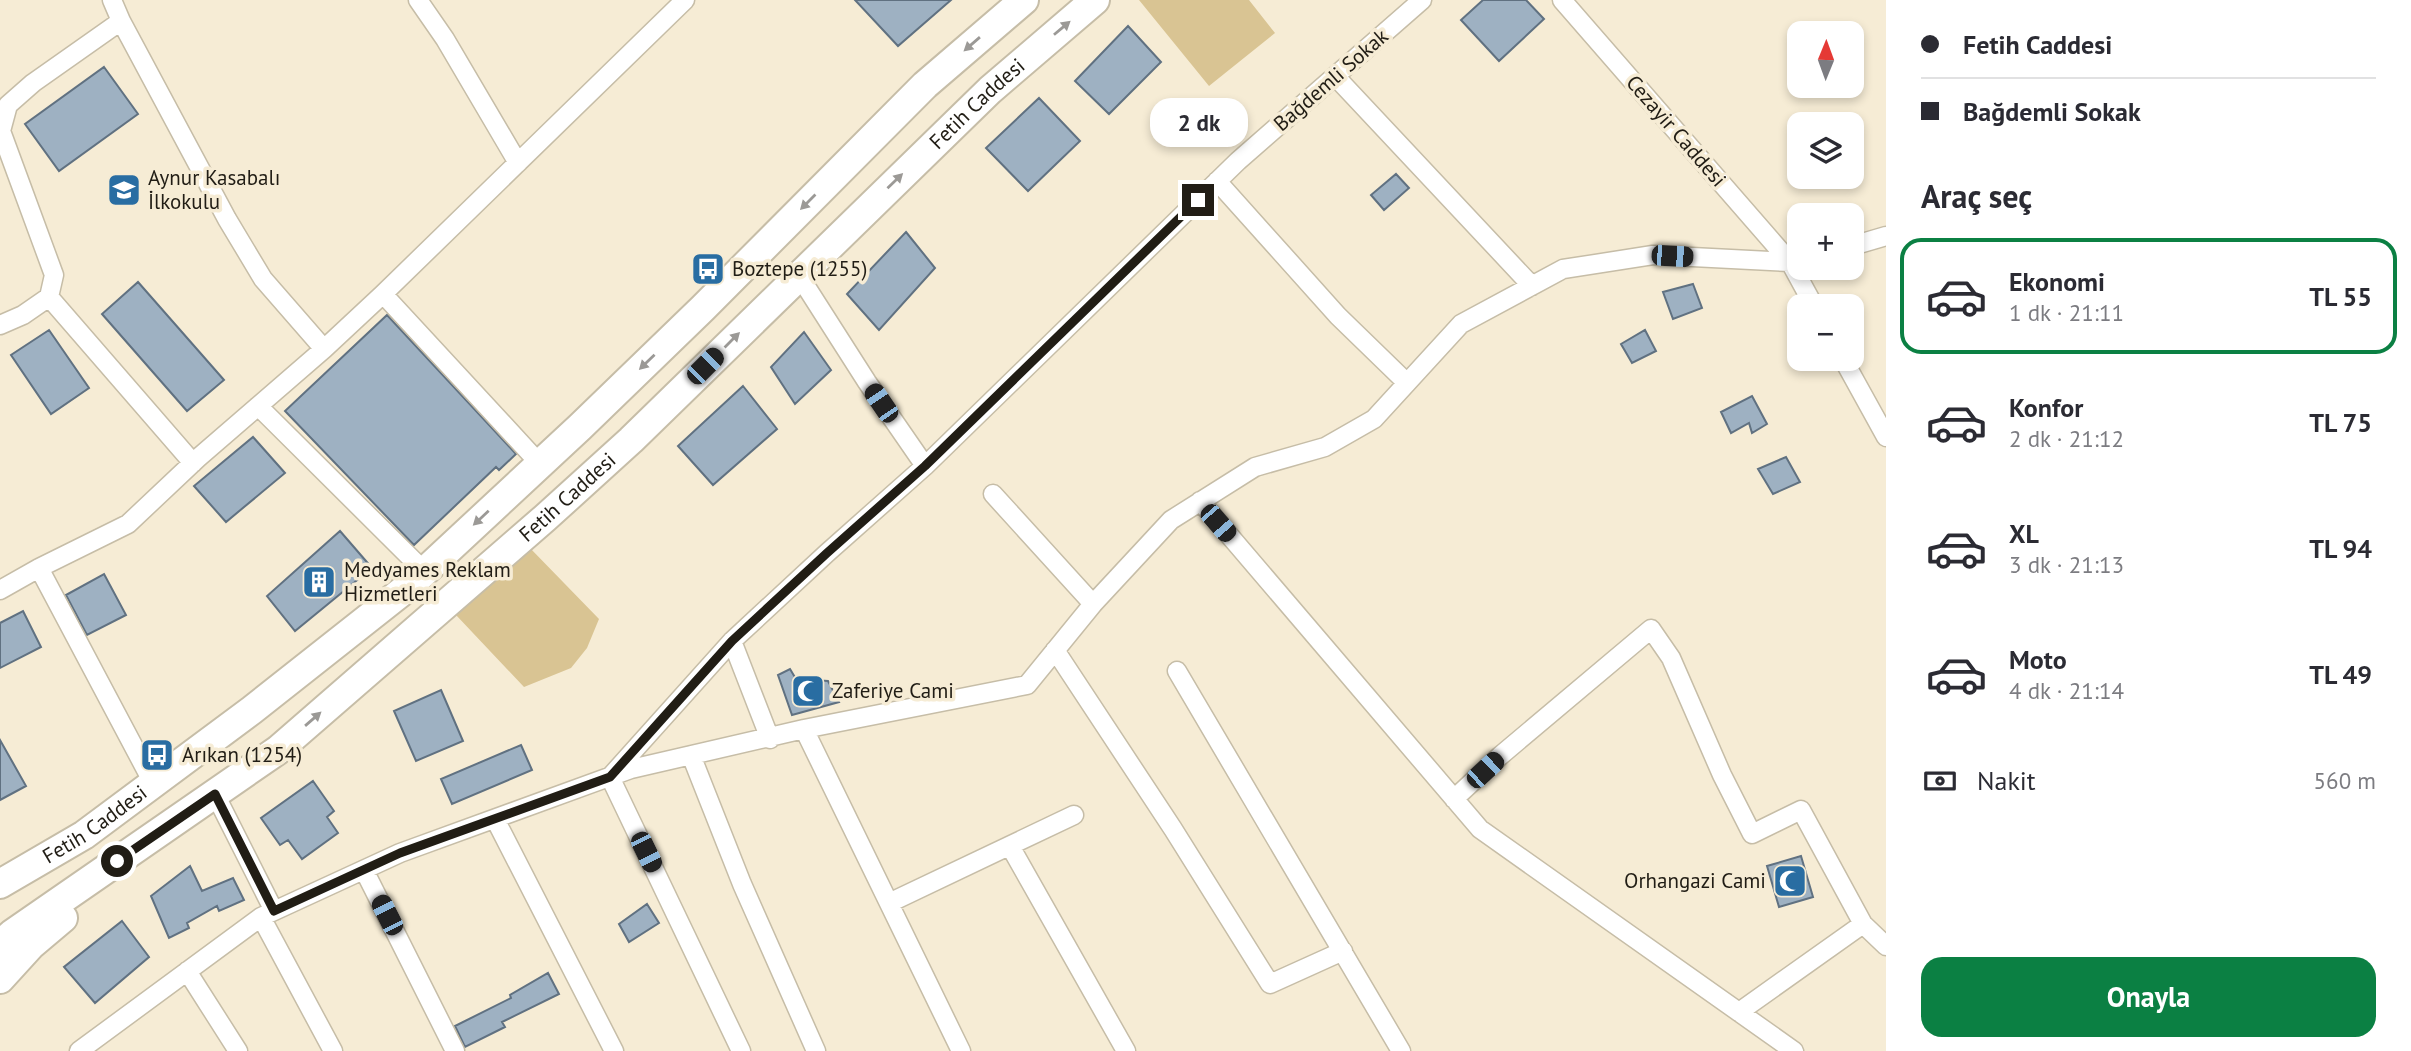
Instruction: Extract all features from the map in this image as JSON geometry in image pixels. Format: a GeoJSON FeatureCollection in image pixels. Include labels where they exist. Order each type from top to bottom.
{"type":"FeatureCollection","features":[{"type":"Feature","properties":{"kind":"main road","name":"Fetih Caddesi"},"geometry":{"type":"LineString","coordinates":[[0,884],[84,835],[251,710],[424,571],[703,308],[925,85],[1024,0]]}},
{"type":"Feature","properties":{"kind":"main road","name":"Fetih Caddesi"},"geometry":{"type":"LineString","coordinates":[[4,940],[278,750],[631,440],[798,274],[990,90],[1095,0]]}},
{"type":"Feature","properties":{"kind":"main road"},"geometry":{"type":"LineString","coordinates":[[0,979],[31,945],[89,897],[117,861]]}},
{"type":"Feature","properties":{"kind":"street"},"geometry":{"type":"LineString","coordinates":[[112,0],[227,219],[263,279],[324,349]]}},
{"type":"Feature","properties":{"kind":"street"},"geometry":{"type":"LineString","coordinates":[[418,0],[445,39],[518,163]]}},
{"type":"Feature","properties":{"kind":"street"},"geometry":{"type":"LineString","coordinates":[[0,590],[128,524],[383,294],[685,0]]}},
{"type":"Feature","properties":{"kind":"street","name":"Bağdemli Sokak"},"geometry":{"type":"LineString","coordinates":[[610,777],[732,641],[925,466],[1217,181],[1422,0]]}},
{"type":"Feature","properties":{"kind":"street","name":"Cezayir Caddesi"},"geometry":{"type":"LineString","coordinates":[[1562,0],[1787,253]]}},
{"type":"Feature","properties":{"kind":"street"},"geometry":{"type":"LineString","coordinates":[[0,326],[23,315],[49,297],[54,275],[1,131],[8,106],[33,83],[121,21]]}},
{"type":"Feature","properties":{"kind":"street"},"geometry":{"type":"LineString","coordinates":[[1335,76],[1532,286]]}},
{"type":"Feature","properties":{"kind":"street"},"geometry":{"type":"LineString","coordinates":[[1217,181],[1338,316],[1407,383]]}},
{"type":"Feature","properties":{"kind":"street"},"geometry":{"type":"LineString","coordinates":[[1864,242],[1886,236]]}},
{"type":"Feature","properties":{"kind":"street"},"geometry":{"type":"LineString","coordinates":[[79,1051],[268,914],[400,853],[610,777],[691,755],[771,739],[804,729],[1027,685],[1094,604],[1171,520],[1255,467],[1325,447],[1374,419],[1461,324],[1563,269],[1653,255],[1787,261]]}},
{"type":"Feature","properties":{"kind":"street"},"geometry":{"type":"LineString","coordinates":[[798,274],[925,466]]}},
{"type":"Feature","properties":{"kind":"street"},"geometry":{"type":"LineString","coordinates":[[383,294],[540,464]]}},
{"type":"Feature","properties":{"kind":"street"},"geometry":{"type":"LineString","coordinates":[[49,297],[193,463]]}},
{"type":"Feature","properties":{"kind":"street"},"geometry":{"type":"LineString","coordinates":[[1850,371],[1886,437]]}},
{"type":"Feature","properties":{"kind":"street"},"geometry":{"type":"LineString","coordinates":[[258,406],[424,571]]}},
{"type":"Feature","properties":{"kind":"street"},"geometry":{"type":"LineString","coordinates":[[993,494],[1094,604]]}},
{"type":"Feature","properties":{"kind":"street"},"geometry":{"type":"LineString","coordinates":[[1200,502],[1480,829],[1794,1051]]}},
{"type":"Feature","properties":{"kind":"street"},"geometry":{"type":"LineString","coordinates":[[39,568],[153,783]]}},
{"type":"Feature","properties":{"kind":"street"},"geometry":{"type":"LineString","coordinates":[[1454,799],[1500,756],[1651,629],[1671,658],[1722,775],[1752,834],[1801,810],[1863,924],[1886,946]]}},
{"type":"Feature","properties":{"kind":"street"},"geometry":{"type":"LineString","coordinates":[[732,641],[771,739]]}},
{"type":"Feature","properties":{"kind":"street"},"geometry":{"type":"LineString","coordinates":[[1055,650],[1173,829],[1270,984],[1343,951]]}},
{"type":"Feature","properties":{"kind":"street"},"geometry":{"type":"LineString","coordinates":[[1177,670],[1401,1051]]}},
{"type":"Feature","properties":{"kind":"street"},"geometry":{"type":"LineString","coordinates":[[804,729],[961,1051]]}},
{"type":"Feature","properties":{"kind":"street"},"geometry":{"type":"LineString","coordinates":[[691,755],[743,884],[817,1051]]}},
{"type":"Feature","properties":{"kind":"street"},"geometry":{"type":"LineString","coordinates":[[610,777],[741,1051]]}},
{"type":"Feature","properties":{"kind":"street"},"geometry":{"type":"LineString","coordinates":[[215,794],[333,1051]]}},
{"type":"Feature","properties":{"kind":"street"},"geometry":{"type":"LineString","coordinates":[[889,903],[1074,816]]}},
{"type":"Feature","properties":{"kind":"street"},"geometry":{"type":"LineString","coordinates":[[495,819],[614,1051]]}},
{"type":"Feature","properties":{"kind":"street"},"geometry":{"type":"LineString","coordinates":[[1010,846],[1126,1051]]}},
{"type":"Feature","properties":{"kind":"street"},"geometry":{"type":"LineString","coordinates":[[364,870],[455,1051]]}},
{"type":"Feature","properties":{"kind":"street"},"geometry":{"type":"LineString","coordinates":[[1739,1012],[1863,924]]}},
{"type":"Feature","properties":{"kind":"street"},"geometry":{"type":"LineString","coordinates":[[187,971],[238,1051]]}},
{"type":"Feature","properties":{"kind":"shaded area"},"geometry":{"type":"Polygon","coordinates":[[[1139,0],[1249,0],[1275,33],[1209,86],[1139,0]]]}},
{"type":"Feature","properties":{"kind":"shaded area"},"geometry":{"type":"Polygon","coordinates":[[[529,547],[599,619],[587,648],[571,668],[524,687],[456,615],[529,547]]]}},
{"type":"Feature","properties":{"kind":"building"},"geometry":{"type":"Polygon","coordinates":[[[855,0],[951,0],[898,46],[855,0]]]}},
{"type":"Feature","properties":{"kind":"building"},"geometry":{"type":"Polygon","coordinates":[[[1483,0],[1526,0],[1544,19],[1499,61],[1461,20],[1483,0]]]}},
{"type":"Feature","properties":{"kind":"building"},"geometry":{"type":"Polygon","coordinates":[[[1128,26],[1161,62],[1109,114],[1075,81],[1128,26]]]}},
{"type":"Feature","properties":{"kind":"building"},"geometry":{"type":"Polygon","coordinates":[[[104,67],[138,114],[59,171],[25,124],[104,67]]]}},
{"type":"Feature","properties":{"kind":"building"},"geometry":{"type":"Polygon","coordinates":[[[1039,98],[1080,141],[1028,191],[986,148],[1039,98]]]}},
{"type":"Feature","properties":{"kind":"building"},"geometry":{"type":"Polygon","coordinates":[[[1396,174],[1409,188],[1384,210],[1371,195],[1396,174]]]}},
{"type":"Feature","properties":{"kind":"building"},"geometry":{"type":"Polygon","coordinates":[[[906,232],[935,268],[879,330],[847,294],[906,232]]]}},
{"type":"Feature","properties":{"kind":"building"},"geometry":{"type":"Polygon","coordinates":[[[138,282],[224,380],[187,411],[102,314],[138,282]]]}},
{"type":"Feature","properties":{"kind":"building"},"geometry":{"type":"Polygon","coordinates":[[[1693,284],[1702,308],[1673,319],[1663,292],[1693,284]]]}},
{"type":"Feature","properties":{"kind":"building"},"geometry":{"type":"Polygon","coordinates":[[[387,315],[516,454],[499,470],[496,467],[414,545],[285,411],[387,315]]]}},
{"type":"Feature","properties":{"kind":"building"},"geometry":{"type":"Polygon","coordinates":[[[49,330],[89,388],[51,414],[11,355],[49,330]]]}},
{"type":"Feature","properties":{"kind":"building"},"geometry":{"type":"Polygon","coordinates":[[[1645,330],[1656,351],[1632,363],[1621,344],[1645,330]]]}},
{"type":"Feature","properties":{"kind":"building"},"geometry":{"type":"Polygon","coordinates":[[[804,332],[831,370],[795,404],[771,367],[804,332]]]}},
{"type":"Feature","properties":{"kind":"building"},"geometry":{"type":"Polygon","coordinates":[[[743,386],[777,429],[713,485],[678,446],[743,386]]]}},
{"type":"Feature","properties":{"kind":"building"},"geometry":{"type":"Polygon","coordinates":[[[1752,396],[1767,424],[1752,433],[1749,423],[1731,433],[1721,412],[1752,396]]]}},
{"type":"Feature","properties":{"kind":"building"},"geometry":{"type":"Polygon","coordinates":[[[253,437],[285,473],[226,522],[194,486],[253,437]]]}},
{"type":"Feature","properties":{"kind":"building"},"geometry":{"type":"Polygon","coordinates":[[[1786,457],[1800,482],[1773,494],[1758,469],[1786,457]]]}},
{"type":"Feature","properties":{"kind":"building","name":"Medyames Reklam Hizmetleri"},"geometry":{"type":"Polygon","coordinates":[[[340,531],[372,568],[295,631],[267,596],[340,531]]]}},
{"type":"Feature","properties":{"kind":"building"},"geometry":{"type":"Polygon","coordinates":[[[104,574],[126,615],[87,635],[66,595],[104,574]]]}},
{"type":"Feature","properties":{"kind":"building"},"geometry":{"type":"Polygon","coordinates":[[[23,611],[41,647],[0,668],[0,623],[23,611]]]}},
{"type":"Feature","properties":{"kind":"building","name":"Zaferiye Cami"},"geometry":{"type":"Polygon","coordinates":[[[790,669],[796,679],[828,681],[839,702],[792,715],[778,675],[790,669]]]}},
{"type":"Feature","properties":{"kind":"building"},"geometry":{"type":"Polygon","coordinates":[[[441,690],[463,741],[416,761],[394,711],[441,690]]]}},
{"type":"Feature","properties":{"kind":"building"},"geometry":{"type":"Polygon","coordinates":[[[0,740],[26,786],[0,800],[0,740]]]}},
{"type":"Feature","properties":{"kind":"building"},"geometry":{"type":"Polygon","coordinates":[[[521,745],[532,770],[452,804],[441,779],[521,745]]]}},
{"type":"Feature","properties":{"kind":"building"},"geometry":{"type":"Polygon","coordinates":[[[313,781],[334,811],[327,817],[338,833],[302,859],[288,840],[280,845],[261,818],[313,781]]]}},
{"type":"Feature","properties":{"kind":"building","name":"Orhangazi Cami"},"geometry":{"type":"Polygon","coordinates":[[[1801,856],[1813,897],[1779,907],[1767,866],[1801,856]]]}},
{"type":"Feature","properties":{"kind":"building"},"geometry":{"type":"Polygon","coordinates":[[[190,866],[202,891],[233,878],[244,900],[219,911],[217,906],[187,923],[189,928],[169,938],[151,896],[190,866]]]}},
{"type":"Feature","properties":{"kind":"building"},"geometry":{"type":"Polygon","coordinates":[[[647,904],[659,923],[629,942],[619,924],[647,904]]]}},
{"type":"Feature","properties":{"kind":"building"},"geometry":{"type":"Polygon","coordinates":[[[122,921],[149,957],[95,1003],[64,967],[122,921]]]}},
{"type":"Feature","properties":{"kind":"building"},"geometry":{"type":"Polygon","coordinates":[[[548,973],[559,994],[502,1022],[505,1027],[465,1047],[455,1026],[511,998],[510,995],[548,973]]]}},
{"type":"Feature","properties":{"kind":"place","name":"Aynur Kasabalı İlkokulu"},"geometry":{"type":"Point","coordinates":[124,190]}},
{"type":"Feature","properties":{"kind":"place","name":"Boztepe (1255)"},"geometry":{"type":"Point","coordinates":[708,269]}},
{"type":"Feature","properties":{"kind":"place","name":"Medyames Reklam Hizmetleri"},"geometry":{"type":"Point","coordinates":[319,582]}},
{"type":"Feature","properties":{"kind":"place","name":"Zaferiye Cami"},"geometry":{"type":"Point","coordinates":[808,691]}},
{"type":"Feature","properties":{"kind":"place","name":"Arıkan (1254)"},"geometry":{"type":"Point","coordinates":[157,755]}},
{"type":"Feature","properties":{"kind":"place","name":"Orhangazi Cami"},"geometry":{"type":"Point","coordinates":[1790,881]}},
{"type":"Feature","properties":{"kind":"route"},"geometry":{"type":"LineString","coordinates":[[117,861],[215,794],[274,911],[400,853],[610,777],[732,641],[925,466],[1198,200]]}}]}
